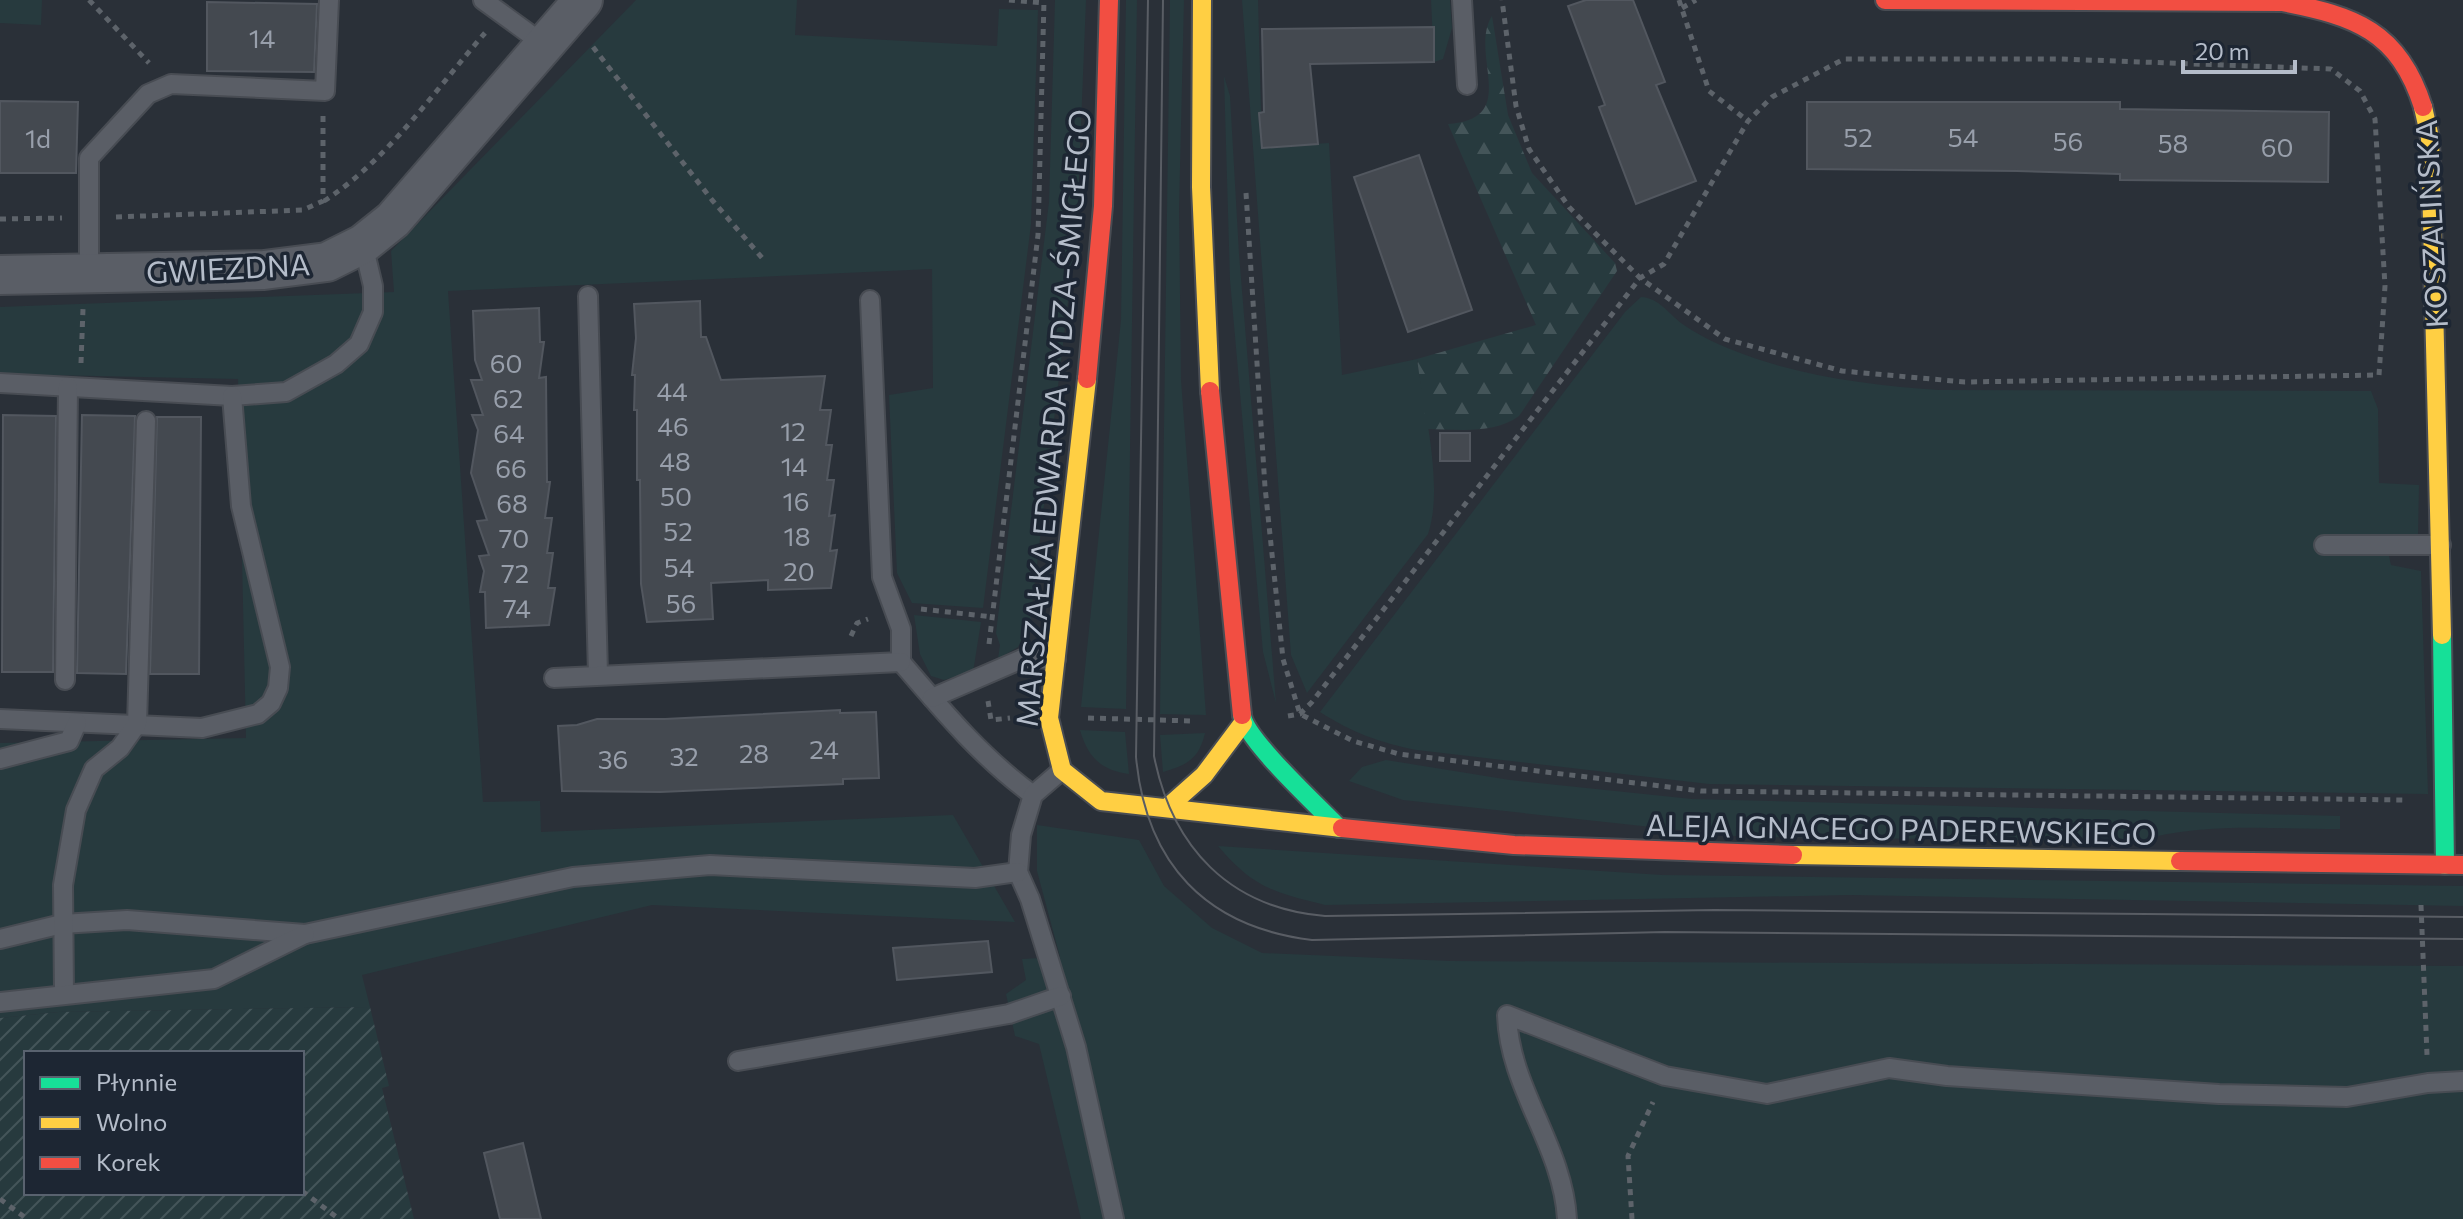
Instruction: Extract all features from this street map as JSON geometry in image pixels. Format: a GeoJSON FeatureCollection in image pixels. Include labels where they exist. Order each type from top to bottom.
{"type":"FeatureCollection","features":[{"type":"Feature","properties":{"kind":"street","name":"MARSZAŁKA EDWARDA RYDZA-ŚMIGŁEGO"},"geometry":{"type":"LineString","coordinates":[[1062,770],[1049,718],[1103,206],[1109,0]]}},
{"type":"Feature","properties":{"kind":"street"},"geometry":{"type":"LineString","coordinates":[[1202,0],[1201,187],[1212,425],[1243,723],[1273,760],[1339,828]]}},
{"type":"Feature","properties":{"kind":"street","name":"KOSZALIŃSKA"},"geometry":{"type":"LineString","coordinates":[[1885,0],[2282,2],[2333,10],[2381,33],[2411,69],[2423,100],[2430,138],[2452,545],[2444,801],[2454,865]]}},
{"type":"Feature","properties":{"kind":"street","name":"GWIEZDNA"},"geometry":{"type":"LineString","coordinates":[[0,275],[264,270],[327,262],[363,244],[393,220],[565,23]]}},
{"type":"Feature","properties":{"kind":"street"},"geometry":{"type":"LineString","coordinates":[[1168,807],[1204,775],[1243,723]]}},
{"type":"Feature","properties":{"kind":"street"},"geometry":{"type":"LineString","coordinates":[[1062,770],[1101,801],[1339,828]]}},
{"type":"Feature","properties":{"kind":"street","name":"ALEJA IGNACEGO PADEREWSKIEGO"},"geometry":{"type":"LineString","coordinates":[[1339,828],[1514,845],[1713,854],[2454,865]]}},
{"type":"Feature","properties":{"kind":"lane"},"geometry":{"type":"LineString","coordinates":[[86,273],[89,158],[148,94],[171,84],[325,91],[329,0]]}},
{"type":"Feature","properties":{"kind":"lane"},"geometry":{"type":"LineString","coordinates":[[483,0],[502,14],[565,23]]}},
{"type":"Feature","properties":{"kind":"lane"},"geometry":{"type":"LineString","coordinates":[[1462,0],[1467,85]]}},
{"type":"Feature","properties":{"kind":"lane"},"geometry":{"type":"LineString","coordinates":[[0,383],[232,396],[286,392],[336,364],[359,344],[373,312],[373,286],[363,244]]}},
{"type":"Feature","properties":{"kind":"lane"},"geometry":{"type":"LineString","coordinates":[[588,296],[598,674]]}},
{"type":"Feature","properties":{"kind":"lane"},"geometry":{"type":"LineString","coordinates":[[870,300],[882,577],[901,629],[901,662],[1004,774],[1033,795]]}},
{"type":"Feature","properties":{"kind":"lane"},"geometry":{"type":"LineString","coordinates":[[65,680],[74,387]]}},
{"type":"Feature","properties":{"kind":"lane"},"geometry":{"type":"LineString","coordinates":[[0,719],[202,728],[265,708],[278,688],[276,641],[241,506],[232,396]]}},
{"type":"Feature","properties":{"kind":"lane"},"geometry":{"type":"LineString","coordinates":[[64,993],[63,885],[76,810],[94,769],[120,748],[137,724],[146,421]]}},
{"type":"Feature","properties":{"kind":"lane"},"geometry":{"type":"LineString","coordinates":[[2324,545],[2452,545]]}},
{"type":"Feature","properties":{"kind":"lane"},"geometry":{"type":"LineString","coordinates":[[932,698],[1022,659],[1056,659]]}},
{"type":"Feature","properties":{"kind":"lane"},"geometry":{"type":"LineString","coordinates":[[554,678],[901,662]]}},
{"type":"Feature","properties":{"kind":"lane"},"geometry":{"type":"LineString","coordinates":[[0,759],[69,741],[77,723]]}},
{"type":"Feature","properties":{"kind":"lane"},"geometry":{"type":"LineString","coordinates":[[1062,770],[1033,795],[1021,835],[1018,872],[1030,899],[1076,1047],[1114,1219]]}},
{"type":"Feature","properties":{"kind":"lane"},"geometry":{"type":"LineString","coordinates":[[0,1002],[214,979],[305,934],[573,877],[710,865],[975,878],[1018,872]]}},
{"type":"Feature","properties":{"kind":"lane"},"geometry":{"type":"LineString","coordinates":[[0,939],[62,924],[127,920],[305,934]]}},
{"type":"Feature","properties":{"kind":"lane"},"geometry":{"type":"LineString","coordinates":[[738,1061],[1009,1014],[1061,996]]}},
{"type":"Feature","properties":{"kind":"lane"},"geometry":{"type":"LineString","coordinates":[[1567,1219],[1550,1142],[1515,1069],[1507,1015],[1665,1076],[1767,1094],[1889,1068],[1947,1076],[2219,1094],[2347,1097],[2428,1083],[2463,1081]]}},
{"type":"Feature","properties":{"kind":"path"},"geometry":{"type":"LineString","coordinates":[[89,0],[171,84]]}},
{"type":"Feature","properties":{"kind":"path"},"geometry":{"type":"LineString","coordinates":[[1009,0],[1044,1],[1038,235],[984,678],[991,720],[1049,718],[1243,723],[1300,714],[1353,741],[1399,754],[1701,791],[2444,801]]}},
{"type":"Feature","properties":{"kind":"path"},"geometry":{"type":"LineString","coordinates":[[1300,714],[1640,278],[1664,264],[1748,121],[1772,97],[1844,59],[2061,59],[2331,69],[2360,91],[2375,119],[2385,286],[2379,375],[1965,382],[1842,371],[1725,339],[1640,278],[1569,207],[1529,149],[1516,106],[1502,0]]}},
{"type":"Feature","properties":{"kind":"path"},"geometry":{"type":"LineString","coordinates":[[1679,0],[1709,91],[1748,121]]}},
{"type":"Feature","properties":{"kind":"path"},"geometry":{"type":"LineString","coordinates":[[1682,8],[1696,0]]}},
{"type":"Feature","properties":{"kind":"path"},"geometry":{"type":"LineString","coordinates":[[0,219],[303,210],[347,186],[373,161],[502,14]]}},
{"type":"Feature","properties":{"kind":"path"},"geometry":{"type":"LineString","coordinates":[[565,23],[590,42],[712,200],[764,260]]}},
{"type":"Feature","properties":{"kind":"path"},"geometry":{"type":"LineString","coordinates":[[322,120],[323,201]]}},
{"type":"Feature","properties":{"kind":"path"},"geometry":{"type":"LineString","coordinates":[[1245,178],[1266,502],[1283,659],[1300,714]]}},
{"type":"Feature","properties":{"kind":"path"},"geometry":{"type":"LineString","coordinates":[[74,387],[86,273]]}},
{"type":"Feature","properties":{"kind":"path"},"geometry":{"type":"LineString","coordinates":[[2421,894],[2428,1083]]}},
{"type":"Feature","properties":{"kind":"path"},"geometry":{"type":"LineString","coordinates":[[1632,1219],[1628,1156],[1665,1076]]}},
{"type":"Feature","properties":{"kind":"path"},"geometry":{"type":"LineString","coordinates":[[304,1193],[339,1219]]}},
{"type":"Feature","properties":{"kind":"path"},"geometry":{"type":"LineString","coordinates":[[0,1199],[27,1219]]}},
{"type":"Feature","properties":{"kind":"green space"},"geometry":{"type":"Polygon","coordinates":[[[0,0],[42,0],[41,25],[0,23],[0,0]]]}},
{"type":"Feature","properties":{"kind":"green space"},"geometry":{"type":"Polygon","coordinates":[[[636,0],[797,0],[795,35],[997,46],[999,9],[1038,10],[1031,224],[983,608],[912,603],[897,573],[889,395],[933,388],[932,269],[448,291],[483,802],[540,801],[541,832],[953,815],[1015,922],[652,905],[362,975],[370,1007],[59,1012],[0,1018],[0,743],[246,738],[238,379],[0,374],[0,307],[394,292],[391,251],[636,0]]]}},
{"type":"Feature","properties":{"kind":"green space"},"geometry":{"type":"Polygon","coordinates":[[[1055,0],[1086,0],[1077,225],[1030,624],[1018,647],[998,659],[1000,645],[996,633],[1049,202],[1055,0]]]}},
{"type":"Feature","properties":{"kind":"green space"},"geometry":{"type":"Polygon","coordinates":[[[1126,0],[1137,0],[1126,709],[1081,707],[1121,320],[1126,0]]]}},
{"type":"Feature","properties":{"kind":"green space"},"geometry":{"type":"Polygon","coordinates":[[[1170,0],[1184,0],[1179,209],[1181,380],[1206,715],[1160,714],[1170,0]]]}},
{"type":"Feature","properties":{"kind":"green space"},"geometry":{"type":"Polygon","coordinates":[[[1242,0],[1258,0],[1262,147],[1329,143],[1342,375],[1417,359],[1433,471],[1434,494],[1428,534],[1307,693],[1291,655],[1242,0]]]}},
{"type":"Feature","properties":{"kind":"green space"},"geometry":{"type":"Polygon","coordinates":[[[1431,0],[1450,0],[1452,28],[1443,59],[1434,62],[1431,0]]]}},
{"type":"Feature","properties":{"kind":"green space"},"geometry":{"type":"Polygon","coordinates":[[[1492,16],[1508,115],[1532,173],[1615,263],[1617,271],[1519,416],[1486,428],[1427,429],[1417,359],[1536,325],[1448,124],[1470,119],[1483,110],[1488,98],[1485,48],[1486,31],[1492,16]]]}},
{"type":"Feature","properties":{"kind":"green space"},"geometry":{"type":"Polygon","coordinates":[[[1224,76],[1230,96],[1239,254],[1276,703],[1263,652],[1230,280],[1224,76]]]}},
{"type":"Feature","properties":{"kind":"green space"},"geometry":{"type":"Polygon","coordinates":[[[1641,297],[1658,303],[1686,327],[1730,349],[1806,373],[1859,382],[1939,390],[2371,391],[2378,409],[2379,483],[2419,485],[2418,535],[2319,537],[2319,554],[2389,556],[2391,565],[2421,571],[2428,794],[1709,784],[1417,750],[1366,736],[1320,712],[1625,312],[1641,297]]]}},
{"type":"Feature","properties":{"kind":"green space"},"geometry":{"type":"Polygon","coordinates":[[[914,615],[981,622],[973,672],[944,680],[931,676],[920,654],[914,615]]]}},
{"type":"Feature","properties":{"kind":"green space"},"geometry":{"type":"Polygon","coordinates":[[[1080,730],[1125,732],[1129,774],[1110,769],[1097,761],[1087,748],[1080,730]]]}},
{"type":"Feature","properties":{"kind":"green space"},"geometry":{"type":"Polygon","coordinates":[[[1205,733],[1191,760],[1163,772],[1160,735],[1205,733]]]}},
{"type":"Feature","properties":{"kind":"green space"},"geometry":{"type":"Polygon","coordinates":[[[1386,760],[1510,780],[1692,799],[2340,816],[2340,829],[2212,829],[2138,841],[1744,837],[1403,800],[1349,781],[1362,767],[1386,760]]]}},
{"type":"Feature","properties":{"kind":"green space"},"geometry":{"type":"Polygon","coordinates":[[[1037,825],[1139,840],[1164,886],[1212,928],[1262,953],[1450,961],[2463,966],[2463,1219],[1081,1219],[1039,1044],[1015,1036],[1006,994],[1026,980],[1022,959],[1060,957],[1037,871],[1037,825]]]}},
{"type":"Feature","properties":{"kind":"green space"},"geometry":{"type":"Polygon","coordinates":[[[1218,846],[1662,875],[2463,886],[2463,906],[1851,895],[1325,905],[1278,892],[1254,880],[1218,846]]]}},
{"type":"Feature","properties":{"kind":"green space"},"geometry":{"type":"Polygon","coordinates":[[[370,1007],[389,1086],[382,1088],[414,1219],[0,1219],[0,1018],[59,1012],[370,1007]]]}},
{"type":"Feature","properties":{"kind":"building"},"geometry":{"type":"Polygon","coordinates":[[[1586,0],[1633,0],[1665,82],[1656,85],[1696,181],[1636,204],[1599,107],[1605,105],[1568,6],[1586,0]]]}},
{"type":"Feature","properties":{"kind":"building"},"geometry":{"type":"Polygon","coordinates":[[[207,2],[317,4],[314,72],[207,71],[207,2]]]}},
{"type":"Feature","properties":{"kind":"building"},"geometry":{"type":"Polygon","coordinates":[[[1434,27],[1434,62],[1310,64],[1318,144],[1262,148],[1259,113],[1264,112],[1262,29],[1434,27]]]}},
{"type":"Feature","properties":{"kind":"building"},"geometry":{"type":"Polygon","coordinates":[[[0,101],[78,102],[76,173],[0,173],[0,101]]]}},
{"type":"Feature","properties":{"kind":"building"},"geometry":{"type":"Polygon","coordinates":[[[1807,102],[2120,102],[2120,109],[2329,112],[2328,182],[2120,180],[2120,174],[2017,171],[1807,169],[1807,102]]]}},
{"type":"Feature","properties":{"kind":"building"},"geometry":{"type":"Polygon","coordinates":[[[1419,155],[1472,310],[1408,332],[1354,177],[1419,155]]]}},
{"type":"Feature","properties":{"kind":"building"},"geometry":{"type":"Polygon","coordinates":[[[700,301],[701,337],[706,337],[721,380],[825,376],[820,410],[831,410],[826,445],[832,445],[827,480],[834,480],[829,516],[835,515],[830,551],[837,550],[831,588],[768,590],[768,580],[711,583],[713,619],[647,622],[641,584],[637,410],[634,410],[635,375],[632,375],[636,338],[634,304],[700,301]]]}},
{"type":"Feature","properties":{"kind":"building"},"geometry":{"type":"Polygon","coordinates":[[[539,308],[540,342],[544,342],[539,378],[546,377],[547,482],[550,482],[545,518],[552,518],[547,553],[553,553],[548,588],[555,588],[549,625],[486,628],[485,592],[480,592],[484,571],[479,556],[489,555],[477,521],[487,520],[471,473],[478,430],[472,415],[483,415],[471,380],[482,380],[475,360],[473,311],[539,308]]]}},
{"type":"Feature","properties":{"kind":"building"},"geometry":{"type":"Polygon","coordinates":[[[3,415],[56,416],[53,672],[2,672],[3,415]]]}},
{"type":"Feature","properties":{"kind":"building"},"geometry":{"type":"Polygon","coordinates":[[[82,415],[135,416],[126,674],[77,673],[82,415]]]}},
{"type":"Feature","properties":{"kind":"building"},"geometry":{"type":"Polygon","coordinates":[[[157,417],[201,417],[199,674],[150,674],[157,417]]]}},
{"type":"Feature","properties":{"kind":"building"},"geometry":{"type":"Polygon","coordinates":[[[1440,433],[1470,433],[1470,461],[1440,461],[1440,433]]]}},
{"type":"Feature","properties":{"kind":"building"},"geometry":{"type":"Polygon","coordinates":[[[840,710],[840,713],[876,712],[879,778],[843,779],[843,784],[660,792],[562,791],[558,726],[597,719],[665,719],[840,710]]]}},
{"type":"Feature","properties":{"kind":"building"},"geometry":{"type":"Polygon","coordinates":[[[988,941],[992,972],[897,980],[893,948],[988,941]]]}},
{"type":"Feature","properties":{"kind":"building"},"geometry":{"type":"Polygon","coordinates":[[[523,1143],[541,1219],[500,1219],[484,1153],[523,1143]]]}},
{"type":"Feature","properties":{"kind":"tram line"},"geometry":{"type":"LineString","coordinates":[[1148,0],[1136,757],[1142,795],[1153,829],[1168,858],[1188,884],[1212,905],[1241,921],[1274,933],[1312,940],[1665,932],[2463,939]]}},
{"type":"Feature","properties":{"kind":"tram line"},"geometry":{"type":"LineString","coordinates":[[1163,0],[1154,756],[1175,818],[1191,845],[1210,867],[1233,886],[1291,911],[1325,916],[1714,910],[2463,917]]}},
{"type":"Feature","properties":{"kind":"traffic: fast"},"geometry":{"type":"LineString","coordinates":[[2442,635],[2445,865]]}},
{"type":"Feature","properties":{"kind":"traffic: fast"},"geometry":{"type":"LineString","coordinates":[[1242,715],[1246,726],[1269,756],[1339,828]]}},
{"type":"Feature","properties":{"kind":"traffic: slow"},"geometry":{"type":"LineString","coordinates":[[1202,0],[1201,187],[1210,391]]}},
{"type":"Feature","properties":{"kind":"traffic: slow"},"geometry":{"type":"LineString","coordinates":[[2423,107],[2430,138],[2442,635]]}},
{"type":"Feature","properties":{"kind":"traffic: slow"},"geometry":{"type":"LineString","coordinates":[[1087,379],[1049,718],[1062,770],[1101,801],[1342,828]]}},
{"type":"Feature","properties":{"kind":"traffic: slow"},"geometry":{"type":"LineString","coordinates":[[1168,807],[1204,775],[1243,723]]}},
{"type":"Feature","properties":{"kind":"traffic: slow"},"geometry":{"type":"LineString","coordinates":[[1793,855],[2180,861]]}},
{"type":"Feature","properties":{"kind":"traffic: jam"},"geometry":{"type":"LineString","coordinates":[[1087,379],[1103,206],[1109,0]]}},
{"type":"Feature","properties":{"kind":"traffic: jam"},"geometry":{"type":"LineString","coordinates":[[1885,0],[2282,2],[2308,7],[2352,21],[2387,44],[2401,60],[2423,107]]}},
{"type":"Feature","properties":{"kind":"traffic: jam"},"geometry":{"type":"LineString","coordinates":[[1210,391],[1242,715]]}},
{"type":"Feature","properties":{"kind":"traffic: jam"},"geometry":{"type":"LineString","coordinates":[[1342,828],[1514,845],[1793,855]]}},
{"type":"Feature","properties":{"kind":"traffic: jam"},"geometry":{"type":"LineString","coordinates":[[2180,861],[2463,865]]}}]}
